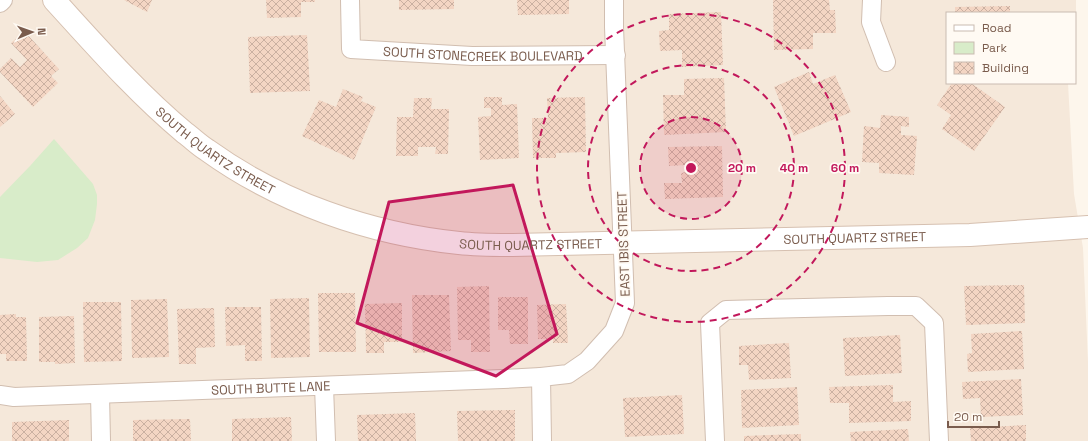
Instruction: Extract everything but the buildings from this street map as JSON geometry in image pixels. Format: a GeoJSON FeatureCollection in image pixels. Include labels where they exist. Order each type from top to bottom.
{"type":"FeatureCollection","features":[{"type":"Feature","properties":{"kind":"street"},"geometry":{"type":"LineString","coordinates":[[0,3],[3,0]]}},
{"type":"Feature","properties":{"kind":"street","name":"SOUTH QUARTZ STREET"},"geometry":{"type":"LineString","coordinates":[[54,0],[154,106],[206,150],[234,168],[298,202],[322,211],[385,230],[429,240],[513,245],[622,243],[970,235],[1088,227]]}},
{"type":"Feature","properties":{"kind":"street","name":"SOUTH STONECREEK BOULEVARD"},"geometry":{"type":"LineString","coordinates":[[350,0],[351,49],[472,56],[616,55]]}},
{"type":"Feature","properties":{"kind":"street","name":"EAST IBIS STREET"},"geometry":{"type":"LineString","coordinates":[[541,377],[568,374],[587,361],[614,331],[625,303],[614,0]]}},
{"type":"Feature","properties":{"kind":"street"},"geometry":{"type":"LineString","coordinates":[[872,0],[871,22],[886,62]]}},
{"type":"Feature","properties":{"kind":"street"},"geometry":{"type":"LineString","coordinates":[[715,441],[710,324],[726,310],[916,306],[934,323],[939,441]]}},
{"type":"Feature","properties":{"kind":"street"},"geometry":{"type":"LineString","coordinates":[[541,377],[542,441]]}},
{"type":"Feature","properties":{"kind":"street","name":"SOUTH BUTTE LANE"},"geometry":{"type":"LineString","coordinates":[[0,395],[14,397],[541,377]]}},
{"type":"Feature","properties":{"kind":"street"},"geometry":{"type":"LineString","coordinates":[[324,386],[326,441]]}},
{"type":"Feature","properties":{"kind":"street"},"geometry":{"type":"LineString","coordinates":[[100,394],[101,441]]}},
{"type":"Feature","properties":{"kind":"highlighted area"},"geometry":{"type":"Polygon","coordinates":[[[513,185],[557,334],[496,376],[357,323],[389,202],[513,185]]]}},
{"type":"Feature","properties":{"kind":"shaded area"},"geometry":{"type":"Polygon","coordinates":[[[0,0],[1076,0],[1076,12],[946,12],[946,84],[1068,84],[1074,194],[1083,248],[1088,362],[1088,441],[0,441],[0,0]]]}},
{"type":"Feature","properties":{"kind":"green space"},"geometry":{"type":"Polygon","coordinates":[[[54,139],[93,184],[97,195],[95,220],[88,238],[77,248],[58,260],[37,262],[0,258],[0,197],[54,139]]]}}]}
